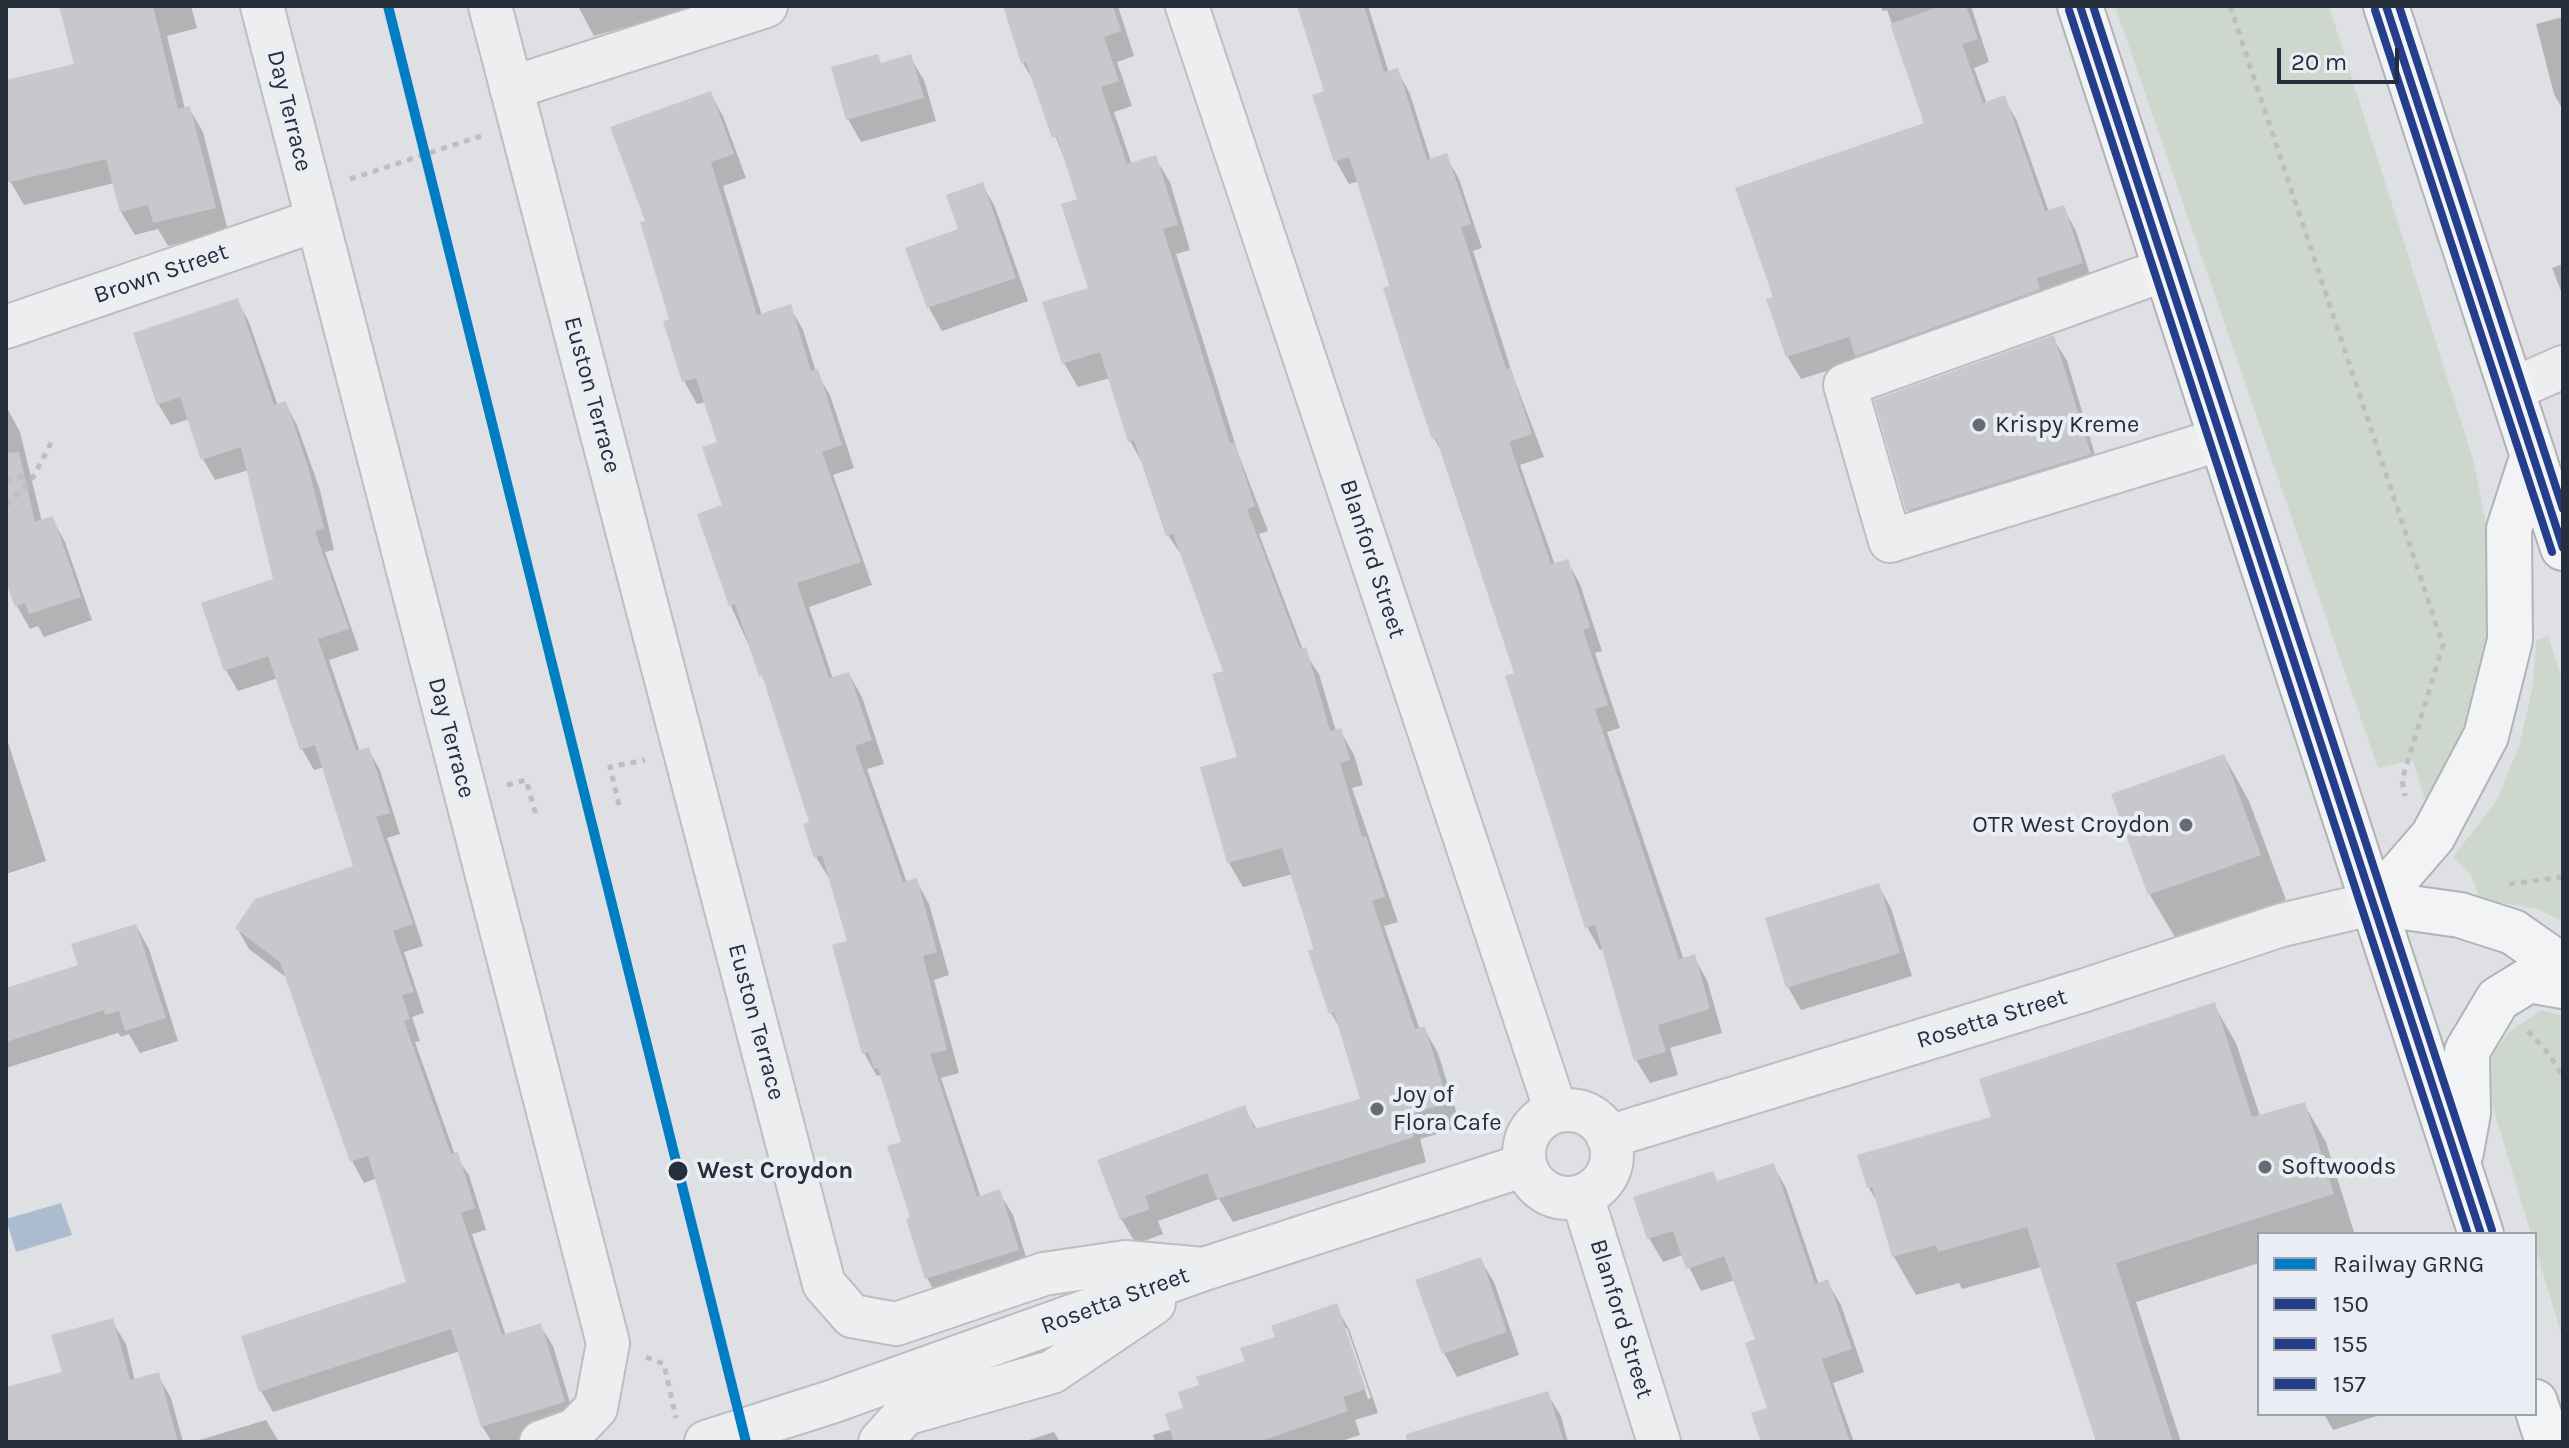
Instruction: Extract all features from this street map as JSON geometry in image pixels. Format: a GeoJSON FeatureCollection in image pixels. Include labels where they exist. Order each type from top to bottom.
{"type":"FeatureCollection","features":[{"type":"Feature","properties":{"kind":"highway"},"geometry":{"type":"LineString","coordinates":[[2080,6],[2480,1232]]}},
{"type":"Feature","properties":{"kind":"highway"},"geometry":{"type":"LineString","coordinates":[[2386,6],[2563,548]]}},
{"type":"Feature","properties":{"kind":"highway"},"geometry":{"type":"LineString","coordinates":[[2375,903],[2433,836],[2486,736],[2510,640],[2509,529],[2533,455]]}},
{"type":"Feature","properties":{"kind":"highway"},"geometry":{"type":"LineString","coordinates":[[2375,903],[2460,915],[2513,932],[2563,967]]}},
{"type":"Feature","properties":{"kind":"highway"},"geometry":{"type":"LineString","coordinates":[[2458,1166],[2468,1113],[2467,1051],[2498,999],[2529,980],[2563,986]]}},
{"type":"Feature","properties":{"kind":"highway"},"geometry":{"type":"LineString","coordinates":[[2537,1408],[2548,1442]]}},
{"type":"Feature","properties":{"kind":"street","name":"Day Terrace"},"geometry":{"type":"LineString","coordinates":[[262,6],[608,1343],[596,1408],[575,1430],[541,1442]]}},
{"type":"Feature","properties":{"kind":"street","name":"Euston Terrace"},"geometry":{"type":"LineString","coordinates":[[490,6],[824,1284],[852,1316],[896,1324],[1044,1274],[1125,1262],[1204,1269]]}},
{"type":"Feature","properties":{"kind":"street"},"geometry":{"type":"LineString","coordinates":[[516,106],[766,6]]}},
{"type":"Feature","properties":{"kind":"street","name":"Blanford Street"},"geometry":{"type":"LineString","coordinates":[[1187,6],[1556,1111]]}},
{"type":"Feature","properties":{"kind":"street","name":"Brown Street"},"geometry":{"type":"LineString","coordinates":[[6,327],[313,206]]}},
{"type":"Feature","properties":{"kind":"street"},"geometry":{"type":"LineString","coordinates":[[2167,269],[1845,385],[1890,541],[2222,439]]}},
{"type":"Feature","properties":{"kind":"street"},"geometry":{"type":"LineString","coordinates":[[2511,390],[2563,367]]}},
{"type":"Feature","properties":{"kind":"street","name":"Rosetta Street"},"geometry":{"type":"LineString","coordinates":[[1608,1137],[2067,996],[2282,925],[2375,903]]}},
{"type":"Feature","properties":{"kind":"street"},"geometry":{"type":"LineString","coordinates":[[1556,1111],[1584,1113],[1596,1121],[1608,1137],[1612,1159],[1607,1174],[1597,1187],[1582,1196],[1566,1198],[1550,1194],[1537,1185],[1525,1165],[1525,1143],[1531,1130],[1556,1111]]}},
{"type":"Feature","properties":{"kind":"street","name":"Rosetta Street"},"geometry":{"type":"LineString","coordinates":[[692,1436],[831,1402],[1204,1269],[1525,1165]]}},
{"type":"Feature","properties":{"kind":"street","name":"Blanford Street"},"geometry":{"type":"LineString","coordinates":[[1582,1196],[1659,1442]]}},
{"type":"Feature","properties":{"kind":"street"},"geometry":{"type":"LineString","coordinates":[[894,1428],[1052,1372],[1204,1269]]}},
{"type":"Feature","properties":{"kind":"path"},"geometry":{"type":"LineString","coordinates":[[2230,6],[2443,645],[2402,780],[2407,807]]}},
{"type":"Feature","properties":{"kind":"path"},"geometry":{"type":"LineString","coordinates":[[313,206],[516,106]]}},
{"type":"Feature","properties":{"kind":"path"},"geometry":{"type":"LineString","coordinates":[[6,505],[31,481],[52,441]]}},
{"type":"Feature","properties":{"kind":"path"},"geometry":{"type":"LineString","coordinates":[[6,481],[26,475]]}},
{"type":"Feature","properties":{"kind":"path"},"geometry":{"type":"LineString","coordinates":[[619,805],[610,767],[685,752]]}},
{"type":"Feature","properties":{"kind":"path"},"geometry":{"type":"LineString","coordinates":[[2493,886],[2563,877]]}},
{"type":"Feature","properties":{"kind":"path"},"geometry":{"type":"LineString","coordinates":[[2523,1025],[2550,1055],[2563,1077]]}},
{"type":"Feature","properties":{"kind":"path"},"geometry":{"type":"LineString","coordinates":[[664,1364],[692,1436]]}},
{"type":"Feature","properties":{"kind":"shaded area"},"geometry":{"type":"Polygon","coordinates":[[[2115,6],[2329,6],[2473,459],[2494,564],[2489,679],[2432,823],[2413,760],[2378,768],[2115,6]]]}},
{"type":"Feature","properties":{"kind":"shaded area"},"geometry":{"type":"Polygon","coordinates":[[[2548,636],[2563,682],[2563,922],[2535,908],[2480,900],[2471,875],[2453,857],[2497,800],[2519,746],[2533,686],[2536,640],[2548,636]]]}},
{"type":"Feature","properties":{"kind":"shaded area"},"geometry":{"type":"Polygon","coordinates":[[[2541,1010],[2563,1016],[2563,1340],[2537,1254],[2537,1232],[2530,1232],[2492,1104],[2492,1054],[2509,1032],[2541,1010]]]}},
{"type":"Feature","properties":{"kind":"water"},"geometry":{"type":"Polygon","coordinates":[[[61,1203],[72,1235],[16,1252],[6,1219],[61,1203]]]}},
{"type":"Feature","properties":{"kind":"building"},"geometry":{"type":"Polygon","coordinates":[[[59,6],[153,6],[178,109],[190,106],[216,208],[153,223],[148,205],[120,212],[106,159],[6,183],[6,80],[74,64],[59,6]]]}},
{"type":"Feature","properties":{"kind":"building"},"geometry":{"type":"Polygon","coordinates":[[[1003,6],[1113,6],[1121,31],[1104,37],[1119,81],[1101,87],[1127,164],[1156,155],[1178,225],[1163,229],[1230,443],[1234,442],[1255,506],[1247,509],[1300,649],[1306,647],[1330,731],[1341,728],[1350,760],[1340,763],[1362,837],[1366,836],[1385,897],[1372,901],[1415,1029],[1425,1026],[1448,1103],[1407,1115],[1414,1137],[1217,1199],[1207,1173],[1145,1196],[1150,1209],[1120,1220],[1097,1160],[1245,1105],[1254,1129],[1360,1099],[1334,1012],[1329,1014],[1308,951],[1314,949],[1282,848],[1227,863],[1200,767],[1237,757],[1212,674],[1223,671],[1173,534],[1166,536],[1134,440],[1128,442],[1100,352],[1062,364],[1042,302],[1088,288],[1061,204],[1077,199],[1057,137],[1052,138],[1026,62],[1021,63],[1003,6]]]}},
{"type":"Feature","properties":{"kind":"building"},"geometry":{"type":"Polygon","coordinates":[[[1297,6],[1364,6],[1384,72],[1398,68],[1427,160],[1447,153],[1471,224],[1461,227],[1506,369],[1510,368],[1532,434],[1509,442],[1551,564],[1568,559],[1590,627],[1583,630],[1608,705],[1595,709],[1679,959],[1695,954],[1710,1009],[1658,1025],[1666,1052],[1634,1061],[1595,925],[1585,928],[1505,676],[1514,673],[1436,438],[1432,439],[1415,389],[1383,288],[1390,286],[1349,157],[1334,162],[1312,95],[1324,91],[1297,6]]]}},
{"type":"Feature","properties":{"kind":"building"},"geometry":{"type":"Polygon","coordinates":[[[1941,6],[1966,6],[1978,39],[1962,44],[1983,103],[2005,95],[2045,211],[2064,205],[2083,263],[2037,278],[2040,289],[1855,356],[1849,337],[1786,357],[1766,299],[1773,297],[1735,188],[1924,123],[1890,24],[1941,6]]]}},
{"type":"Feature","properties":{"kind":"building"},"geometry":{"type":"Polygon","coordinates":[[[878,54],[881,63],[911,54],[924,98],[846,120],[831,67],[878,54]]]}},
{"type":"Feature","properties":{"kind":"building"},"geometry":{"type":"Polygon","coordinates":[[[711,91],[734,154],[711,162],[757,315],[791,304],[811,371],[818,369],[842,445],[822,452],[861,562],[797,583],[829,678],[849,672],[872,740],[855,746],[903,882],[917,878],[937,952],[923,956],[947,1050],[930,1054],[977,1197],[1000,1189],[1019,1250],[925,1279],[906,1219],[910,1217],[887,1146],[901,1142],[878,1068],[874,1069],[869,1052],[862,1054],[832,945],[847,941],[822,855],[814,858],[803,824],[809,822],[762,675],[759,676],[735,604],[729,606],[697,514],[722,505],[702,447],[717,442],[696,378],[682,382],[663,321],[669,319],[640,222],[645,221],[610,127],[711,91]]]}},
{"type":"Feature","properties":{"kind":"building"},"geometry":{"type":"Polygon","coordinates":[[[983,182],[1016,278],[927,308],[905,248],[958,229],[946,195],[983,182]]]}},
{"type":"Feature","properties":{"kind":"building"},"geometry":{"type":"Polygon","coordinates":[[[238,298],[274,405],[286,401],[324,528],[315,531],[349,629],[318,639],[356,751],[369,747],[390,813],[376,817],[413,924],[393,931],[414,992],[402,995],[410,1019],[404,1021],[451,1154],[458,1152],[475,1208],[461,1213],[502,1335],[541,1323],[565,1402],[481,1427],[451,1329],[259,1392],[241,1336],[406,1282],[368,1156],[350,1162],[280,962],[235,928],[255,899],[353,866],[315,745],[300,750],[268,656],[224,671],[201,603],[273,579],[241,447],[201,460],[180,397],[157,405],[133,333],[238,298]]]}},
{"type":"Feature","properties":{"kind":"building","name":"Krispy Kreme"},"geometry":{"type":"Polygon","coordinates":[[[2054,335],[2091,454],[1906,511],[1874,400],[2054,335]]]}},
{"type":"Feature","properties":{"kind":"building"},"geometry":{"type":"Polygon","coordinates":[[[19,452],[35,522],[53,516],[81,597],[29,614],[25,603],[15,607],[6,581],[6,453],[19,452]]]}},
{"type":"Feature","properties":{"kind":"building","name":"OTR West Croydon"},"geometry":{"type":"Polygon","coordinates":[[[2224,754],[2261,855],[2148,895],[2111,794],[2224,754]]]}},
{"type":"Feature","properties":{"kind":"building"},"geometry":{"type":"Polygon","coordinates":[[[1879,883],[1900,953],[1786,988],[1765,918],[1879,883]]]}},
{"type":"Feature","properties":{"kind":"building"},"geometry":{"type":"Polygon","coordinates":[[[136,924],[166,1018],[125,1031],[119,1011],[105,1015],[104,1010],[6,1042],[6,988],[78,965],[71,944],[136,924]]]}},
{"type":"Feature","properties":{"kind":"building"},"geometry":{"type":"Polygon","coordinates":[[[2215,1002],[2252,1117],[2305,1102],[2334,1194],[2116,1263],[2173,1442],[2096,1442],[2027,1227],[1938,1252],[1936,1245],[1892,1257],[1872,1187],[1867,1188],[1857,1155],[1991,1117],[1979,1079],[2215,1002]]]}},
{"type":"Feature","properties":{"kind":"building"},"geometry":{"type":"Polygon","coordinates":[[[1774,1163],[1815,1284],[1828,1279],[1852,1349],[1822,1359],[1850,1442],[1761,1442],[1751,1413],[1767,1408],[1745,1343],[1755,1339],[1724,1256],[1686,1269],[1673,1231],[1647,1239],[1633,1197],[1713,1171],[1717,1181],[1774,1163]]]}},
{"type":"Feature","properties":{"kind":"building"},"geometry":{"type":"Polygon","coordinates":[[[1481,1257],[1507,1332],[1442,1354],[1415,1280],[1481,1257]]]}},
{"type":"Feature","properties":{"kind":"building"},"geometry":{"type":"Polygon","coordinates":[[[1337,1303],[1366,1389],[1343,1397],[1348,1411],[1258,1442],[1174,1442],[1165,1414],[1183,1408],[1178,1392],[1199,1385],[1196,1377],[1245,1361],[1240,1348],[1275,1337],[1271,1326],[1337,1303]]]}},
{"type":"Feature","properties":{"kind":"building"},"geometry":{"type":"Polygon","coordinates":[[[113,1318],[130,1380],[159,1372],[178,1442],[6,1442],[6,1387],[62,1372],[51,1335],[113,1318]]]}},
{"type":"Feature","properties":{"kind":"building"},"geometry":{"type":"Polygon","coordinates":[[[1548,1391],[1564,1442],[1407,1442],[1406,1434],[1548,1391]]]}},
{"type":"Feature","properties":{"kind":"rail line","name":"GRNG"},"geometry":{"type":"LineString","coordinates":[[388,6],[746,1442]]}},
{"type":"Feature","properties":{"kind":"transit line","name":"150"},"geometry":{"type":"LineString","coordinates":[[2080,6],[2480,1232]]}},
{"type":"Feature","properties":{"kind":"transit line","name":"157"},"geometry":{"type":"LineString","coordinates":[[2093,6],[2492,1230]]}},
{"type":"Feature","properties":{"kind":"transit line","name":"150"},"geometry":{"type":"LineString","coordinates":[[2386,6],[2563,548]]}},
{"type":"Feature","properties":{"kind":"transit line","name":"157"},"geometry":{"type":"LineString","coordinates":[[2399,6],[2563,509]]}},
{"type":"Feature","properties":{"kind":"transit line","name":"155"},"geometry":{"type":"LineString","coordinates":[[2069,10],[2467,1232]]}},
{"type":"Feature","properties":{"kind":"transit line","name":"155"},"geometry":{"type":"LineString","coordinates":[[2375,10],[2552,552]]}},
{"type":"Feature","properties":{"kind":"place","name":"Krispy Kreme"},"geometry":{"type":"Point","coordinates":[1979,425]}},
{"type":"Feature","properties":{"kind":"place","name":"OTR West Croydon"},"geometry":{"type":"Point","coordinates":[2186,825]}},
{"type":"Feature","properties":{"kind":"place","name":"Joy of Flora Cafe"},"geometry":{"type":"Point","coordinates":[1377,1109]}},
{"type":"Feature","properties":{"kind":"place","name":"Softwoods"},"geometry":{"type":"Point","coordinates":[2265,1167]}},
{"type":"Feature","properties":{"kind":"place","name":"West Croydon"},"geometry":{"type":"Point","coordinates":[678,1171]}}]}
